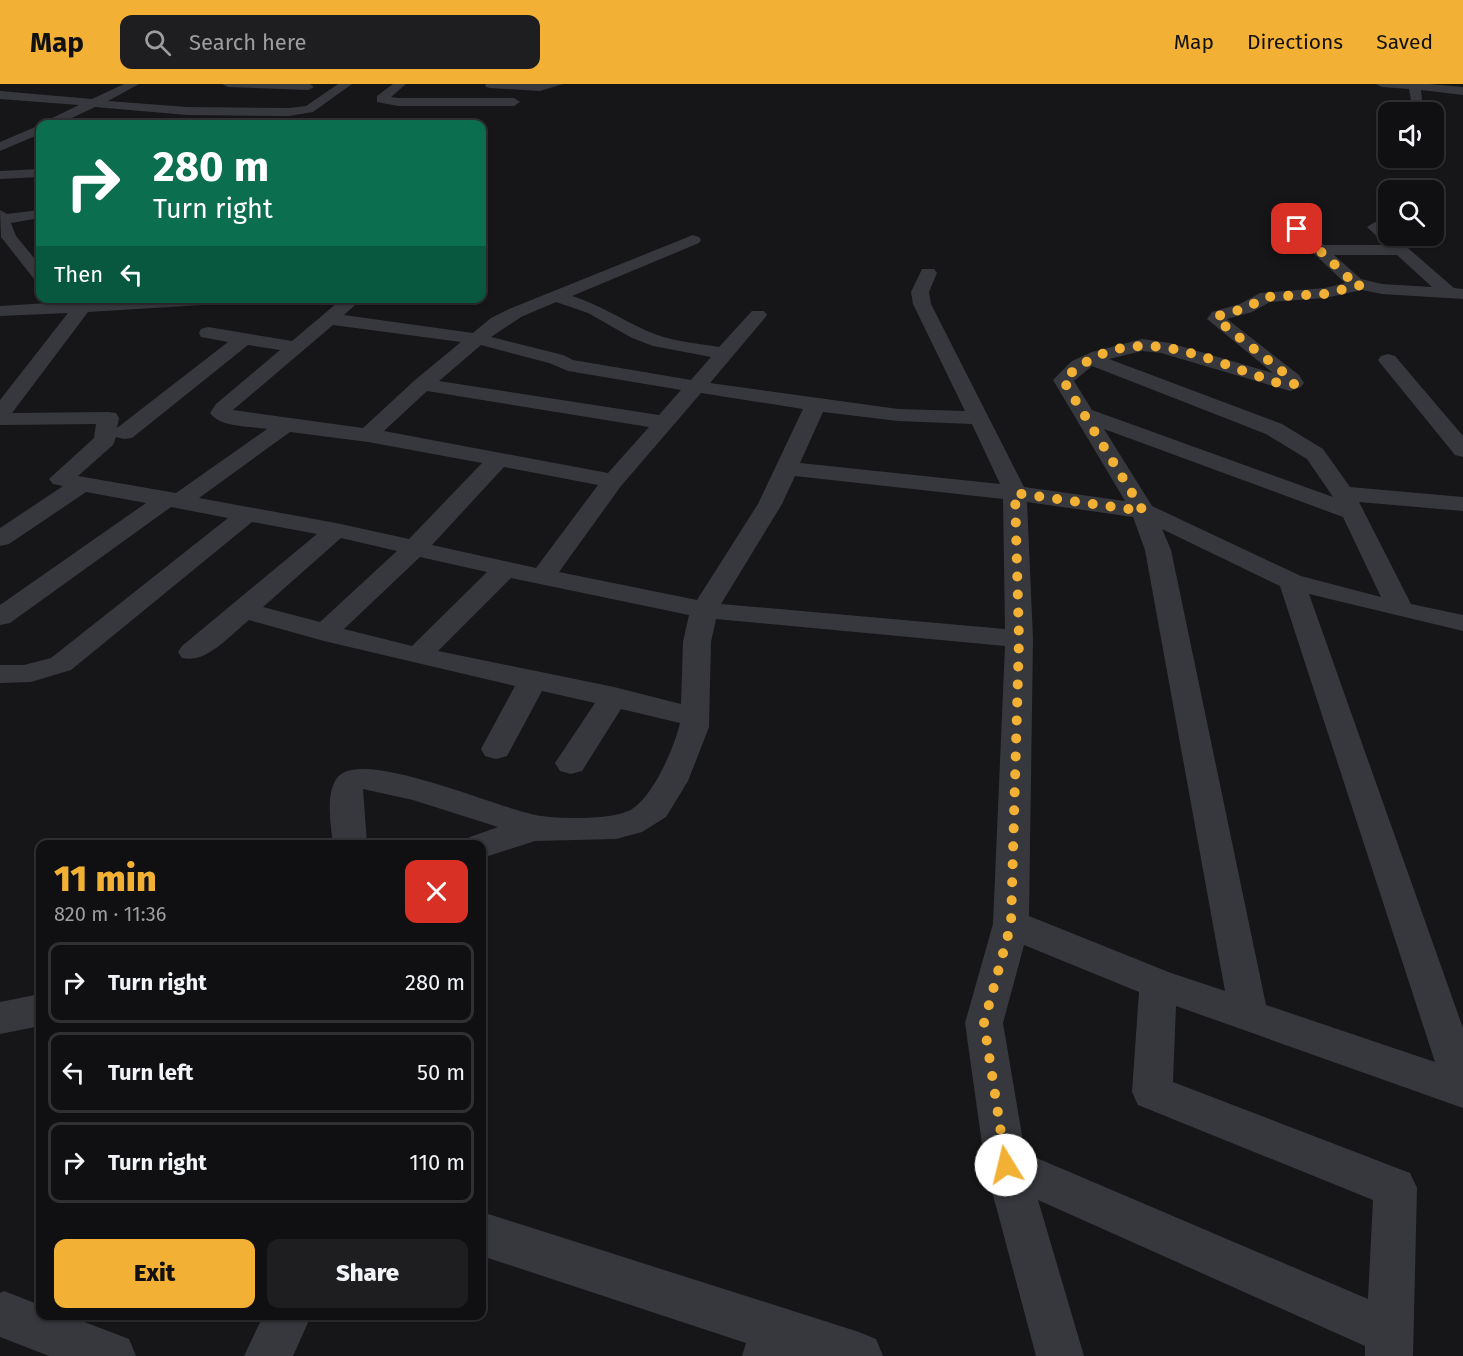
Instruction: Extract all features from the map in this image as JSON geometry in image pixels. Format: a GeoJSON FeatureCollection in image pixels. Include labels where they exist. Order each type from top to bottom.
{"type":"FeatureCollection","features":[{"type":"Feature","properties":{"kind":"street"},"geometry":{"type":"LineString","coordinates":[[228,84],[308,87]]}},
{"type":"Feature","properties":{"kind":"street"},"geometry":{"type":"LineString","coordinates":[[0,95],[208,112],[290,112],[309,109],[346,84]]}},
{"type":"Feature","properties":{"kind":"street"},"geometry":{"type":"LineString","coordinates":[[476,84],[540,88],[557,84]]}},
{"type":"Feature","properties":{"kind":"street"},"geometry":{"type":"LineString","coordinates":[[1382,84],[1415,85],[1463,91]]}},
{"type":"Feature","properties":{"kind":"street"},"geometry":{"type":"LineString","coordinates":[[208,112],[254,85]]}},
{"type":"Feature","properties":{"kind":"street"},"geometry":{"type":"LineString","coordinates":[[1415,85],[1416,102]]}},
{"type":"Feature","properties":{"kind":"street"},"geometry":{"type":"LineString","coordinates":[[457,92],[396,87],[381,99],[398,102],[514,102]]}},
{"type":"Feature","properties":{"kind":"street"},"geometry":{"type":"LineString","coordinates":[[24,96],[43,88]]}},
{"type":"Feature","properties":{"kind":"street"},"geometry":{"type":"LineString","coordinates":[[58,120],[118,90],[136,88]]}},
{"type":"Feature","properties":{"kind":"street"},"geometry":{"type":"LineString","coordinates":[[244,120],[256,113]]}},
{"type":"Feature","properties":{"kind":"street"},"geometry":{"type":"LineString","coordinates":[[10,126],[36,128]]}},
{"type":"Feature","properties":{"kind":"street"},"geometry":{"type":"LineString","coordinates":[[0,147],[36,130]]}},
{"type":"Feature","properties":{"kind":"street"},"geometry":{"type":"LineString","coordinates":[[0,175],[36,173]]}},
{"type":"Feature","properties":{"kind":"street"},"geometry":{"type":"LineString","coordinates":[[36,214],[1,218],[7,242],[36,266]]}},
{"type":"Feature","properties":{"kind":"street"},"geometry":{"type":"LineString","coordinates":[[1375,227],[1456,294]]}},
{"type":"Feature","properties":{"kind":"street"},"geometry":{"type":"LineString","coordinates":[[1297,229],[1354,283],[1456,294]]}},
{"type":"Feature","properties":{"kind":"street"},"geometry":{"type":"LineString","coordinates":[[7,242],[30,233]]}},
{"type":"Feature","properties":{"kind":"street"},"geometry":{"type":"LineString","coordinates":[[368,435],[422,384],[498,322],[555,296],[693,240]]}},
{"type":"Feature","properties":{"kind":"street"},"geometry":{"type":"LineString","coordinates":[[1320,250],[1401,250]]}},
{"type":"Feature","properties":{"kind":"street"},"geometry":{"type":"LineString","coordinates":[[928,273],[920,292],[922,304],[1015,493],[1019,639],[1011,924],[984,1023],[1006,1165],[1060,1356]]}},
{"type":"Feature","properties":{"kind":"street"},"geometry":{"type":"LineString","coordinates":[[1249,1016],[1158,550],[1143,511],[1063,380],[1079,365],[1099,356],[1142,345],[1163,346],[1290,386],[1294,384],[1292,379],[1218,322],[1218,316],[1246,308],[1266,297],[1325,294],[1361,285]]}},
{"type":"Feature","properties":{"kind":"street"},"geometry":{"type":"LineString","coordinates":[[555,296],[594,309],[639,334],[660,342],[724,354]]}},
{"type":"Feature","properties":{"kind":"street"},"geometry":{"type":"LineString","coordinates":[[0,311],[149,303]]}},
{"type":"Feature","properties":{"kind":"street"},"geometry":{"type":"LineString","coordinates":[[348,303],[223,408],[221,413],[234,418],[368,435],[613,481]]}},
{"type":"Feature","properties":{"kind":"street"},"geometry":{"type":"LineString","coordinates":[[0,414],[81,308]]}},
{"type":"Feature","properties":{"kind":"street"},"geometry":{"type":"LineString","coordinates":[[543,576],[613,481],[758,315]]}},
{"type":"Feature","properties":{"kind":"street"},"geometry":{"type":"LineString","coordinates":[[330,319],[478,339],[555,359],[568,365],[816,405],[898,415],[979,418]]}},
{"type":"Feature","properties":{"kind":"street"},"geometry":{"type":"LineString","coordinates":[[208,333],[296,347]]}},
{"type":"Feature","properties":{"kind":"street"},"geometry":{"type":"LineString","coordinates":[[124,434],[244,339]]}},
{"type":"Feature","properties":{"kind":"street"},"geometry":{"type":"LineString","coordinates":[[1099,356],[1100,364],[1105,367],[1274,429],[1315,454],[1348,503],[1401,610]]}},
{"type":"Feature","properties":{"kind":"street"},"geometry":{"type":"LineString","coordinates":[[1388,360],[1463,450]]}},
{"type":"Feature","properties":{"kind":"street"},"geometry":{"type":"LineString","coordinates":[[422,384],[666,423]]}},
{"type":"Feature","properties":{"kind":"street"},"geometry":{"type":"LineString","coordinates":[[486,844],[503,836],[541,828],[618,827],[643,818],[654,809],[667,790],[696,717],[697,642],[704,609],[770,504],[816,405]]}},
{"type":"Feature","properties":{"kind":"street"},"geometry":{"type":"LineString","coordinates":[[1086,415],[1348,503],[1463,504]]}},
{"type":"Feature","properties":{"kind":"street"},"geometry":{"type":"LineString","coordinates":[[0,419],[108,418],[105,440],[61,479],[82,484],[336,530],[505,569],[704,609],[1019,639]]}},
{"type":"Feature","properties":{"kind":"street"},"geometry":{"type":"LineString","coordinates":[[0,617],[287,424]]}},
{"type":"Feature","properties":{"kind":"street"},"geometry":{"type":"LineString","coordinates":[[324,633],[416,547],[499,459]]}},
{"type":"Feature","properties":{"kind":"street"},"geometry":{"type":"LineString","coordinates":[[787,468],[1015,493],[1143,511],[1292,582],[1401,610],[1463,622]]}},
{"type":"Feature","properties":{"kind":"street"},"geometry":{"type":"LineString","coordinates":[[0,539],[82,484]]}},
{"type":"Feature","properties":{"kind":"street"},"geometry":{"type":"LineString","coordinates":[[0,674],[25,675],[61,664],[246,515]]}},
{"type":"Feature","properties":{"kind":"street"},"geometry":{"type":"LineString","coordinates":[[192,652],[336,530]]}},
{"type":"Feature","properties":{"kind":"street"},"geometry":{"type":"LineString","coordinates":[[418,655],[505,569]]}},
{"type":"Feature","properties":{"kind":"street"},"geometry":{"type":"LineString","coordinates":[[1292,582],[1463,1084]]}},
{"type":"Feature","properties":{"kind":"street"},"geometry":{"type":"LineString","coordinates":[[244,610],[324,633],[614,696],[696,717]]}},
{"type":"Feature","properties":{"kind":"street"},"geometry":{"type":"LineString","coordinates":[[496,749],[533,680]]}},
{"type":"Feature","properties":{"kind":"street"},"geometry":{"type":"LineString","coordinates":[[571,763],[614,696]]}},
{"type":"Feature","properties":{"kind":"street"},"geometry":{"type":"LineString","coordinates":[[350,840],[346,790],[347,785],[354,779],[362,778],[416,789],[541,828]]}},
{"type":"Feature","properties":{"kind":"street"},"geometry":{"type":"LineString","coordinates":[[1011,924],[1158,984],[1463,1090]]}},
{"type":"Feature","properties":{"kind":"street"},"geometry":{"type":"LineString","coordinates":[[1006,1165],[1389,1344],[1395,1188],[1152,1092],[1158,984]]}},
{"type":"Feature","properties":{"kind":"street"},"geometry":{"type":"LineString","coordinates":[[0,1018],[36,1011]]}},
{"type":"Feature","properties":{"kind":"street"},"geometry":{"type":"LineString","coordinates":[[486,1236],[770,1342],[859,1356]]}},
{"type":"Feature","properties":{"kind":"street"},"geometry":{"type":"LineString","coordinates":[[4,1315],[112,1356]]}},
{"type":"Feature","properties":{"kind":"street"},"geometry":{"type":"LineString","coordinates":[[268,1356],[286,1320]]}},
{"type":"Feature","properties":{"kind":"route"},"geometry":{"type":"LineString","coordinates":[[1006,1165],[984,1023],[1011,924],[1019,639],[1015,493],[1143,511],[1063,380],[1079,365],[1099,356],[1130,346],[1163,346],[1278,383],[1290,386],[1294,384],[1292,379],[1216,319],[1230,311],[1246,308],[1266,297],[1288,294],[1325,294],[1361,285],[1354,283],[1297,229]]}}]}
